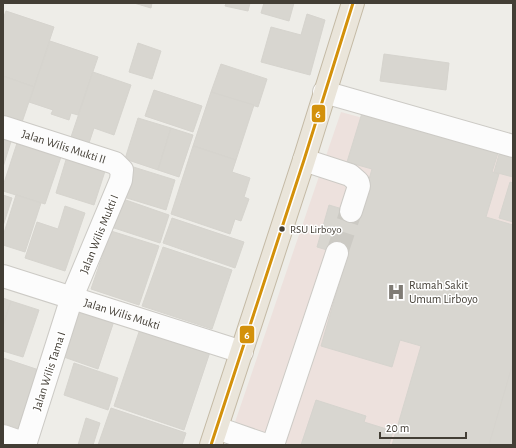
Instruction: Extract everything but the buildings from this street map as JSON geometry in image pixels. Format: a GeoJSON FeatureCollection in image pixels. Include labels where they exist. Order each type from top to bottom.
{"type":"FeatureCollection","features":[{"type":"Feature","properties":{"kind":"highway"},"geometry":{"type":"LineString","coordinates":[[214,436],[304,160],[353,3]]}},
{"type":"Feature","properties":{"kind":"street"},"geometry":{"type":"LineString","coordinates":[[324,92],[513,146]]}},
{"type":"Feature","properties":{"kind":"street","name":"Jalan Wilis Mukti II"},"geometry":{"type":"LineString","coordinates":[[3,126],[115,163],[122,170]]}},
{"type":"Feature","properties":{"kind":"street"},"geometry":{"type":"LineString","coordinates":[[304,160],[350,174],[354,177],[359,186],[351,211]]}},
{"type":"Feature","properties":{"kind":"street","name":"Jalan Wilis Mukti I"},"geometry":{"type":"LineString","coordinates":[[72,297],[121,180],[122,170]]}},
{"type":"Feature","properties":{"kind":"street"},"geometry":{"type":"LineString","coordinates":[[273,445],[337,253]]}},
{"type":"Feature","properties":{"kind":"street","name":"Jalan Wilis Mukti"},"geometry":{"type":"LineString","coordinates":[[3,276],[242,352]]}},
{"type":"Feature","properties":{"kind":"street","name":"Jalan Wilis Tama I"},"geometry":{"type":"LineString","coordinates":[[25,444],[72,297]]}},
{"type":"Feature","properties":{"kind":"street"},"geometry":{"type":"LineString","coordinates":[[3,436],[25,444]]}},
{"type":"Feature","properties":{"kind":"street"},"geometry":{"type":"LineString","coordinates":[[214,436],[266,445]]}},
{"type":"Feature","properties":{"kind":"shaded area","name":"Rumah Sakit Umum Lirboyo"},"geometry":{"type":"Polygon","coordinates":[[[341,112],[513,159],[513,445],[291,445],[234,425],[341,112]]]}},
{"type":"Feature","properties":{"kind":"tunnel"},"geometry":{"type":"LineString","coordinates":[[337,253],[351,211]]}},
{"type":"Feature","properties":{"kind":"transit line","name":"6"},"geometry":{"type":"LineString","coordinates":[[211,445],[304,160],[353,3]]}},
{"type":"Feature","properties":{"kind":"place","name":"RSU Lirboyo"},"geometry":{"type":"Point","coordinates":[282,229]}},
{"type":"Feature","properties":{"kind":"place","name":"Rumah Sakit Umum Lirboyo"},"geometry":{"type":"Point","coordinates":[396,292]}}]}
